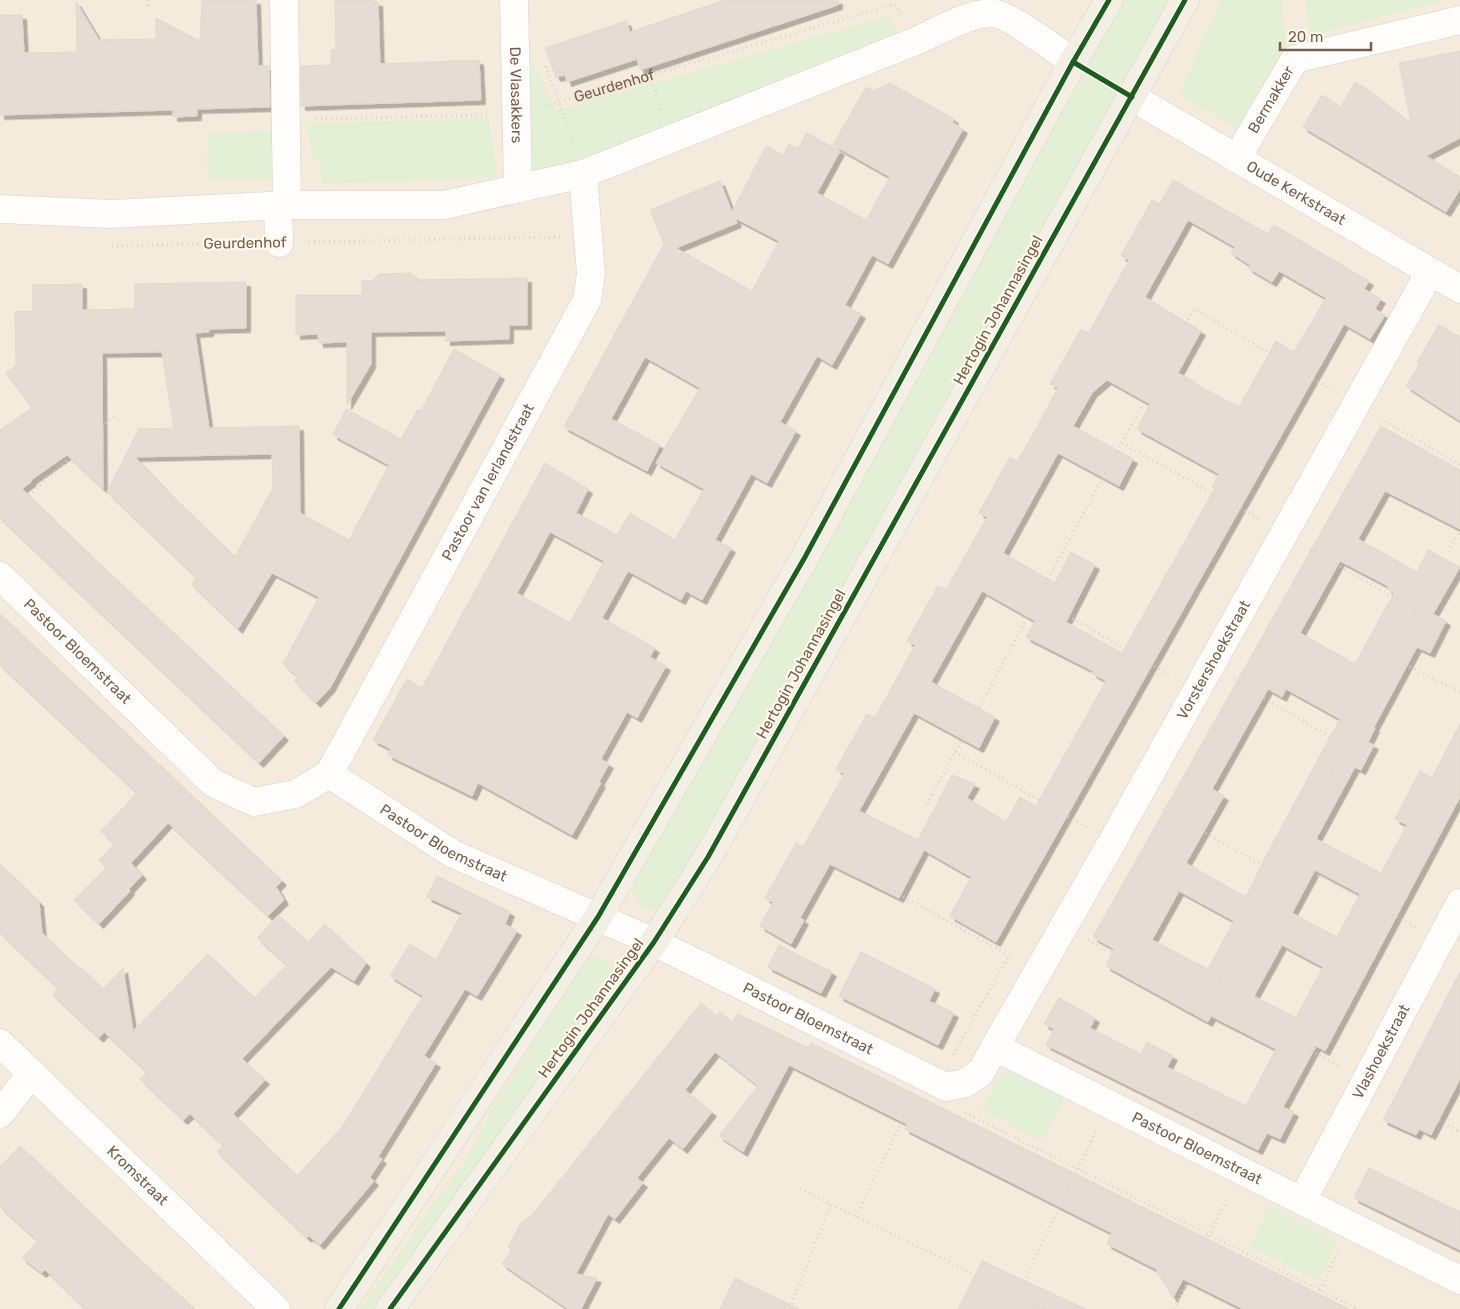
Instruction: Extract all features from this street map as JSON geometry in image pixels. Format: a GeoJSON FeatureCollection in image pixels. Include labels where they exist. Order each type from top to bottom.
{"type":"FeatureCollection","features":[{"type":"Feature","properties":{"kind":"main road"},"geometry":{"type":"LineString","coordinates":[[338,1309],[598,917],[805,557],[1073,62],[1109,0]]}},
{"type":"Feature","properties":{"kind":"main road","name":"Hertogin Johannasingel"},"geometry":{"type":"LineString","coordinates":[[390,1309],[654,942],[712,849],[1185,0]]}},
{"type":"Feature","properties":{"kind":"street"},"geometry":{"type":"LineString","coordinates":[[279,243],[286,120],[284,0]]}},
{"type":"Feature","properties":{"kind":"street","name":"De Vlasakkers"},"geometry":{"type":"LineString","coordinates":[[514,0],[518,114],[518,189]]}},
{"type":"Feature","properties":{"kind":"street"},"geometry":{"type":"LineString","coordinates":[[0,209],[111,214],[282,205],[444,205],[583,174],[916,41],[960,20],[993,12],[1025,28],[1073,62]]}},
{"type":"Feature","properties":{"kind":"street","name":"Bermakker"},"geometry":{"type":"LineString","coordinates":[[1238,159],[1295,59],[1460,20]]}},
{"type":"Feature","properties":{"kind":"street","name":"Oude Kerkstraat"},"geometry":{"type":"LineString","coordinates":[[1132,96],[1460,289]]}},
{"type":"Feature","properties":{"kind":"street","name":"Pastoor van Ierlandstraat"},"geometry":{"type":"LineString","coordinates":[[329,774],[587,300],[591,274],[583,174]]}},
{"type":"Feature","properties":{"kind":"street","name":"Vorstershoekstraat"},"geometry":{"type":"LineString","coordinates":[[995,1047],[1112,842],[1430,272]]}},
{"type":"Feature","properties":{"kind":"street","name":"Pastoor Bloemstraat"},"geometry":{"type":"LineString","coordinates":[[0,576],[213,783],[254,802],[296,794],[329,774],[454,854],[654,942],[935,1081]]}},
{"type":"Feature","properties":{"kind":"street","name":"Vlashoekstraat"},"geometry":{"type":"LineString","coordinates":[[1302,1201],[1460,903]]}},
{"type":"Feature","properties":{"kind":"street","name":"Kromstraat"},"geometry":{"type":"LineString","coordinates":[[0,1043],[276,1309]]}},
{"type":"Feature","properties":{"kind":"street"},"geometry":{"type":"LineString","coordinates":[[935,1081],[965,1083],[980,1073],[995,1047]]}},
{"type":"Feature","properties":{"kind":"street","name":"Pastoor Bloemstraat"},"geometry":{"type":"LineString","coordinates":[[995,1047],[1460,1280]]}},
{"type":"Feature","properties":{"kind":"street"},"geometry":{"type":"LineString","coordinates":[[0,1114],[32,1073]]}},
{"type":"Feature","properties":{"kind":"path"},"geometry":{"type":"LineString","coordinates":[[148,0],[148,6]]}},
{"type":"Feature","properties":{"kind":"path"},"geometry":{"type":"LineString","coordinates":[[381,0],[387,0]]}},
{"type":"Feature","properties":{"kind":"path"},"geometry":{"type":"LineString","coordinates":[[544,60],[583,174]]}},
{"type":"Feature","properties":{"kind":"path"},"geometry":{"type":"LineString","coordinates":[[650,76],[671,138]]}},
{"type":"Feature","properties":{"kind":"path"},"geometry":{"type":"LineString","coordinates":[[1153,380],[1194,309],[1460,465]]}},
{"type":"Feature","properties":{"kind":"path"},"geometry":{"type":"LineString","coordinates":[[927,804],[1147,396]]}},
{"type":"Feature","properties":{"kind":"path"},"geometry":{"type":"LineString","coordinates":[[0,523],[116,414]]}},
{"type":"Feature","properties":{"kind":"path"},"geometry":{"type":"LineString","coordinates":[[1122,443],[1417,611]]}},
{"type":"Feature","properties":{"kind":"path"},"geometry":{"type":"LineString","coordinates":[[1448,552],[1460,530]]}},
{"type":"Feature","properties":{"kind":"path"},"geometry":{"type":"LineString","coordinates":[[1256,916],[1444,559]]}},
{"type":"Feature","properties":{"kind":"path"},"geometry":{"type":"LineString","coordinates":[[1038,598],[1196,691]]}},
{"type":"Feature","properties":{"kind":"path"},"geometry":{"type":"LineString","coordinates":[[1392,658],[1460,692]]}},
{"type":"Feature","properties":{"kind":"path"},"geometry":{"type":"LineString","coordinates":[[1210,666],[1345,746]]}},
{"type":"Feature","properties":{"kind":"path"},"geometry":{"type":"LineString","coordinates":[[955,752],[1112,842]]}},
{"type":"Feature","properties":{"kind":"path"},"geometry":{"type":"LineString","coordinates":[[1138,795],[1278,874]]}},
{"type":"Feature","properties":{"kind":"path"},"geometry":{"type":"LineString","coordinates":[[907,844],[884,886],[1038,971]]}},
{"type":"Feature","properties":{"kind":"path"},"geometry":{"type":"LineString","coordinates":[[1286,859],[1441,940]]}},
{"type":"Feature","properties":{"kind":"path"},"geometry":{"type":"LineString","coordinates":[[1063,927],[1207,1005],[1243,1013],[1366,1081],[1421,1106],[1428,1115],[1460,1132]]}},
{"type":"Feature","properties":{"kind":"path"},"geometry":{"type":"LineString","coordinates":[[1207,1005],[1234,953]]}},
{"type":"Feature","properties":{"kind":"path"},"geometry":{"type":"LineString","coordinates":[[856,1217],[935,1081],[950,1060],[1009,955]]}},
{"type":"Feature","properties":{"kind":"path"},"geometry":{"type":"LineString","coordinates":[[935,1081],[951,1106],[1358,1309]]}},
{"type":"Feature","properties":{"kind":"path"},"geometry":{"type":"LineString","coordinates":[[1017,1295],[1109,1104]]}},
{"type":"Feature","properties":{"kind":"path"},"geometry":{"type":"LineString","coordinates":[[1174,1309],[1241,1170]]}},
{"type":"Feature","properties":{"kind":"path"},"geometry":{"type":"LineString","coordinates":[[800,1189],[1046,1309]]}},
{"type":"Feature","properties":{"kind":"path"},"geometry":{"type":"LineString","coordinates":[[792,1304],[830,1205]]}},
{"type":"Feature","properties":{"kind":"path"},"geometry":{"type":"LineString","coordinates":[[1320,1290],[1350,1226]]}},
{"type":"Feature","properties":{"kind":"shaded area"},"geometry":{"type":"Polygon","coordinates":[[[0,0],[1460,0],[1460,1309],[0,1309],[0,0]]]}},
{"type":"Feature","properties":{"kind":"green space"},"geometry":{"type":"Polygon","coordinates":[[[1125,0],[1173,0],[668,903],[659,910],[643,908],[633,895],[634,882],[1125,0]]]}},
{"type":"Feature","properties":{"kind":"green space"},"geometry":{"type":"Polygon","coordinates":[[[1220,0],[1281,0],[1286,44],[1239,129],[1179,95],[1220,0]]]}},
{"type":"Feature","properties":{"kind":"green space"},"geometry":{"type":"Polygon","coordinates":[[[1305,0],[1444,0],[1311,35],[1305,0]]]}},
{"type":"Feature","properties":{"kind":"green space"},"geometry":{"type":"Polygon","coordinates":[[[888,16],[900,35],[587,189],[530,197],[521,36],[555,111],[888,16]]]}},
{"type":"Feature","properties":{"kind":"green space"},"geometry":{"type":"Polygon","coordinates":[[[489,117],[497,177],[322,184],[320,165],[310,149],[307,124],[489,117]]]}},
{"type":"Feature","properties":{"kind":"green space"},"geometry":{"type":"Polygon","coordinates":[[[272,130],[274,179],[208,179],[207,134],[272,130]]]}},
{"type":"Feature","properties":{"kind":"green space"},"geometry":{"type":"Polygon","coordinates":[[[590,953],[620,971],[377,1309],[360,1309],[468,1156],[497,1101],[590,953]]]}},
{"type":"Feature","properties":{"kind":"green space"},"geometry":{"type":"Polygon","coordinates":[[[1009,1070],[1016,1070],[1065,1095],[1042,1142],[982,1110],[996,1082],[1009,1070]]]}},
{"type":"Feature","properties":{"kind":"green space"},"geometry":{"type":"Polygon","coordinates":[[[1269,1206],[1338,1240],[1318,1281],[1249,1247],[1269,1206]]]}},
{"type":"Feature","properties":{"kind":"building"},"geometry":{"type":"Polygon","coordinates":[[[202,0],[256,0],[258,66],[269,66],[270,107],[197,109],[197,116],[173,117],[173,110],[0,115],[0,15],[22,15],[24,53],[77,52],[76,2],[99,40],[156,39],[156,18],[200,41],[202,0]]]}},
{"type":"Feature","properties":{"kind":"building"},"geometry":{"type":"Polygon","coordinates":[[[335,0],[372,0],[378,2],[380,64],[479,60],[481,100],[301,106],[301,66],[331,65],[331,50],[336,49],[335,0]]]}},
{"type":"Feature","properties":{"kind":"building"},"geometry":{"type":"Polygon","coordinates":[[[725,0],[838,0],[838,5],[640,70],[637,59],[567,82],[565,75],[556,77],[545,48],[626,21],[630,32],[725,0]]]}},
{"type":"Feature","properties":{"kind":"building"},"geometry":{"type":"Polygon","coordinates":[[[1460,51],[1460,138],[1426,156],[1460,177],[1460,189],[1446,212],[1303,127],[1322,95],[1341,107],[1355,82],[1411,123],[1399,63],[1460,51]]]}},
{"type":"Feature","properties":{"kind":"building"},"geometry":{"type":"Polygon","coordinates":[[[890,83],[954,119],[952,122],[963,129],[888,264],[872,255],[845,305],[861,314],[832,365],[817,356],[780,422],[796,431],[767,483],[751,474],[715,540],[731,548],[702,600],[686,591],[681,600],[628,571],[602,618],[655,648],[650,657],[666,666],[637,718],[627,712],[601,759],[609,764],[599,782],[601,783],[572,835],[478,783],[472,796],[388,755],[391,749],[373,740],[407,679],[422,688],[545,463],[588,489],[576,513],[617,535],[630,513],[675,540],[704,489],[656,463],[700,388],[645,357],[611,419],[660,445],[647,471],[564,427],[664,244],[650,210],[720,181],[732,212],[766,146],[783,155],[789,144],[798,149],[807,133],[840,151],[817,193],[866,220],[890,177],[833,145],[866,87],[873,91],[890,83]],[[735,218],[737,223],[676,248],[752,291],[779,241],[735,218]],[[550,532],[517,593],[570,623],[604,561],[550,532]]]}},
{"type":"Feature","properties":{"kind":"building"},"geometry":{"type":"Polygon","coordinates":[[[1173,180],[1268,234],[1274,225],[1369,281],[1364,289],[1381,299],[1375,309],[1385,315],[1370,339],[1344,324],[996,942],[950,916],[971,877],[924,850],[899,898],[830,864],[800,918],[804,920],[791,944],[760,926],[773,902],[765,898],[796,843],[803,847],[831,798],[844,774],[836,769],[867,714],[875,718],[915,645],[907,641],[938,586],[946,590],[987,517],[979,513],[1010,457],[1017,461],[1031,438],[1058,388],[1050,384],[1081,329],[1089,333],[1129,260],[1121,256],[1152,200],[1160,204],[1173,180]],[[1188,220],[1145,297],[1201,331],[1178,373],[1239,407],[1276,341],[1294,352],[1326,298],[1279,271],[1272,282],[1248,268],[1250,265],[1231,253],[1235,247],[1188,220]],[[1107,380],[1092,393],[1073,426],[1133,459],[1119,486],[1058,453],[1003,553],[1055,583],[1071,552],[1095,565],[1066,622],[1122,653],[1215,488],[1212,487],[1219,474],[1137,429],[1150,404],[1107,380]],[[982,591],[931,682],[995,717],[979,748],[914,713],[859,811],[918,840],[952,775],[975,784],[967,798],[1006,822],[1020,797],[1036,806],[1106,681],[1092,673],[1093,671],[1026,637],[1035,621],[982,591]]]}},
{"type":"Feature","properties":{"kind":"building"},"geometry":{"type":"Polygon","coordinates":[[[411,273],[418,280],[527,278],[527,325],[509,325],[509,339],[446,341],[446,331],[371,332],[371,364],[347,405],[347,342],[319,343],[318,334],[296,335],[296,295],[362,295],[362,281],[372,281],[379,274],[411,273]]]}},
{"type":"Feature","properties":{"kind":"building"},"geometry":{"type":"Polygon","coordinates":[[[246,282],[246,328],[209,329],[209,332],[195,333],[209,428],[299,426],[300,513],[349,540],[389,465],[333,435],[346,409],[401,439],[418,409],[421,411],[454,349],[500,375],[330,688],[316,703],[294,681],[298,677],[283,664],[319,597],[272,573],[238,629],[191,584],[197,578],[107,492],[139,429],[174,428],[162,352],[102,353],[103,489],[67,455],[31,480],[22,489],[284,736],[259,763],[0,518],[0,430],[32,408],[6,373],[16,365],[15,312],[33,311],[33,285],[82,284],[82,310],[135,309],[135,284],[246,282]],[[272,454],[135,457],[235,557],[273,488],[272,454]]]}},
{"type":"Feature","properties":{"kind":"building"},"geometry":{"type":"Polygon","coordinates":[[[1439,325],[1460,337],[1460,421],[1406,386],[1420,363],[1417,362],[1439,325]]]}},
{"type":"Feature","properties":{"kind":"building"},"geometry":{"type":"Polygon","coordinates":[[[1381,426],[1460,470],[1460,529],[1385,491],[1358,539],[1417,572],[1428,550],[1460,567],[1433,614],[1446,621],[1430,653],[1417,647],[1374,727],[1368,742],[1374,745],[1361,770],[1355,767],[1316,839],[1381,873],[1407,825],[1395,819],[1420,771],[1432,778],[1460,724],[1460,797],[1325,1051],[1316,1046],[1283,1107],[1294,1112],[1280,1139],[1267,1133],[1258,1150],[1046,1045],[1054,1029],[1044,1024],[1059,998],[1095,1018],[1090,1028],[1141,1054],[1147,1042],[1173,1056],[1167,1067],[1246,1106],[1276,1049],[1211,1016],[1208,1022],[1106,966],[1114,949],[1093,937],[1381,426]],[[1340,561],[1300,633],[1355,664],[1394,593],[1387,589],[1388,586],[1340,561]],[[1268,689],[1212,789],[1224,796],[1186,863],[1246,897],[1267,854],[1340,719],[1286,689],[1282,697],[1268,689]],[[1315,870],[1292,913],[1337,937],[1360,894],[1315,870]],[[1179,891],[1152,940],[1208,969],[1234,921],[1179,891]],[[1282,945],[1254,996],[1296,1018],[1323,967],[1282,945]]]}},
{"type":"Feature","properties":{"kind":"building"},"geometry":{"type":"Polygon","coordinates":[[[0,614],[282,881],[276,887],[284,900],[268,916],[168,823],[131,863],[142,875],[129,889],[130,891],[99,924],[74,900],[106,868],[99,860],[115,844],[101,831],[137,793],[0,665],[0,614]]]}},
{"type":"Feature","properties":{"kind":"building"},"geometry":{"type":"Polygon","coordinates":[[[0,864],[39,902],[42,933],[78,968],[80,967],[103,989],[123,968],[133,1031],[208,954],[254,998],[287,965],[257,938],[278,915],[308,942],[325,924],[366,963],[354,981],[331,967],[242,1059],[265,1080],[233,1114],[297,1176],[342,1127],[423,996],[390,976],[410,944],[436,960],[462,913],[427,897],[437,876],[510,912],[505,924],[517,931],[477,996],[465,989],[424,1056],[436,1063],[378,1157],[382,1159],[370,1177],[374,1181],[320,1245],[309,1236],[307,1238],[217,1152],[223,1146],[190,1114],[183,1120],[140,1079],[147,1072],[104,1032],[99,1038],[53,995],[58,988],[0,933],[0,864]]]}},
{"type":"Feature","properties":{"kind":"building"},"geometry":{"type":"Polygon","coordinates":[[[779,945],[832,972],[821,993],[768,967],[779,945]]]}},
{"type":"Feature","properties":{"kind":"building"},"geometry":{"type":"Polygon","coordinates":[[[861,952],[935,989],[929,1001],[954,1013],[938,1045],[839,996],[861,952]]]}},
{"type":"Feature","properties":{"kind":"building"},"geometry":{"type":"Polygon","coordinates":[[[1460,972],[1460,1079],[1431,1135],[1419,1129],[1416,1135],[1383,1120],[1460,972]]]}},
{"type":"Feature","properties":{"kind":"building"},"geometry":{"type":"Polygon","coordinates":[[[701,1003],[717,1016],[720,1012],[732,1022],[738,1014],[809,1048],[811,1043],[1349,1309],[1243,1309],[1183,1279],[1173,1298],[1156,1269],[1107,1244],[1112,1233],[905,1129],[907,1124],[789,1065],[743,1152],[719,1136],[758,1086],[715,1052],[685,1090],[712,1112],[683,1149],[669,1138],[637,1178],[643,1183],[615,1219],[608,1214],[576,1274],[597,1278],[581,1309],[568,1309],[502,1264],[512,1250],[508,1247],[521,1223],[533,1214],[701,1003]]]}},
{"type":"Feature","properties":{"kind":"building"},"geometry":{"type":"Polygon","coordinates":[[[20,1146],[140,1260],[195,1309],[85,1309],[45,1270],[42,1273],[22,1258],[38,1241],[0,1207],[0,1167],[20,1146]]]}},
{"type":"Feature","properties":{"kind":"building"},"geometry":{"type":"Polygon","coordinates":[[[1369,1168],[1460,1212],[1460,1250],[1354,1198],[1369,1168]]]}},
{"type":"Feature","properties":{"kind":"building"},"geometry":{"type":"Polygon","coordinates":[[[982,1261],[1086,1309],[958,1309],[982,1261]]]}},
{"type":"Feature","properties":{"kind":"building"},"geometry":{"type":"Polygon","coordinates":[[[735,1278],[799,1309],[720,1309],[735,1278]]]}},
{"type":"Feature","properties":{"kind":"cycle path"},"geometry":{"type":"LineString","coordinates":[[339,1309],[598,917],[805,557],[1073,62],[1109,0]]}},
{"type":"Feature","properties":{"kind":"cycle path"},"geometry":{"type":"LineString","coordinates":[[390,1309],[654,942],[708,857],[1185,0]]}},
{"type":"Feature","properties":{"kind":"cycle path"},"geometry":{"type":"LineString","coordinates":[[1073,62],[1132,97]]}}]}
